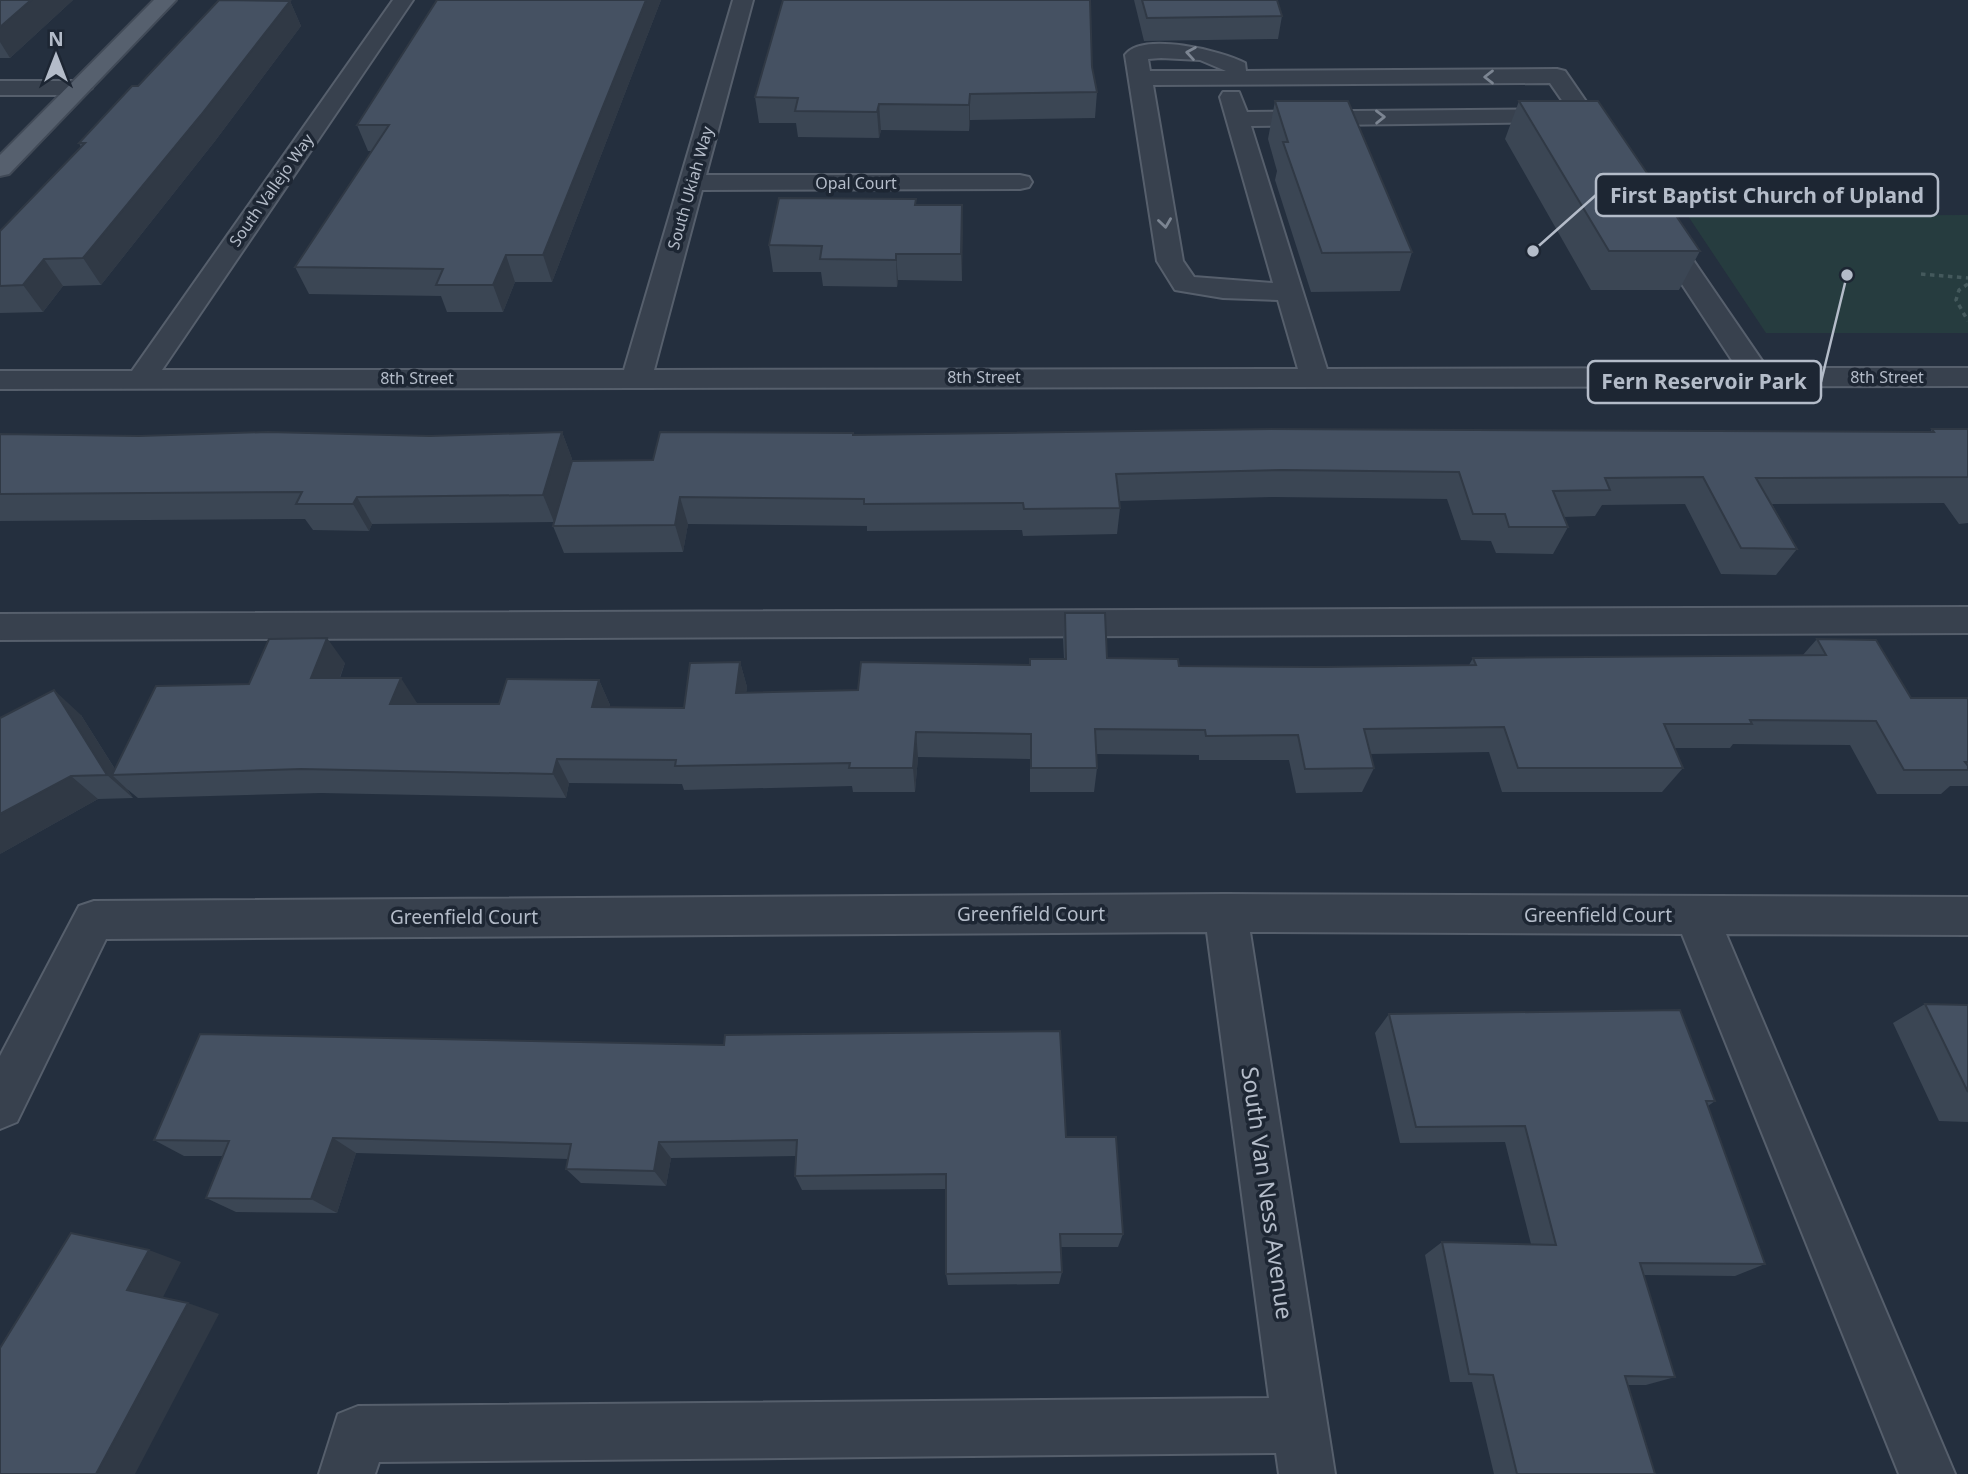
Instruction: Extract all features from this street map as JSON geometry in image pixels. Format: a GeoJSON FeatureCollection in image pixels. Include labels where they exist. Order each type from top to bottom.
{"type":"FeatureCollection","features":[{"type":"Feature","properties":{"kind":"main road"},"geometry":{"type":"LineString","coordinates":[[0,169],[166,0]]}},
{"type":"Feature","properties":{"kind":"street","name":"South Vallejo Way"},"geometry":{"type":"LineString","coordinates":[[140,381],[403,0]]}},
{"type":"Feature","properties":{"kind":"street","name":"South Ukiah Way"},"geometry":{"type":"LineString","coordinates":[[637,377],[743,0]]}},
{"type":"Feature","properties":{"kind":"street"},"geometry":{"type":"LineString","coordinates":[[1229,78],[1241,71],[1225,60],[1187,51],[1136,55],[1142,78],[1170,261],[1185,284],[1223,290],[1291,292]]}},
{"type":"Feature","properties":{"kind":"street"},"geometry":{"type":"LineString","coordinates":[[1229,78],[1557,76],[1614,161]]}},
{"type":"Feature","properties":{"kind":"street"},"geometry":{"type":"LineString","coordinates":[[1229,78],[1228,86],[1315,377]]}},
{"type":"Feature","properties":{"kind":"street"},"geometry":{"type":"LineString","coordinates":[[0,88],[81,88]]}},
{"type":"Feature","properties":{"kind":"street"},"geometry":{"type":"LineString","coordinates":[[1238,119],[1584,115]]}},
{"type":"Feature","properties":{"kind":"street","name":"Opal Court"},"geometry":{"type":"LineString","coordinates":[[691,183],[1020,183]]}},
{"type":"Feature","properties":{"kind":"street"},"geometry":{"type":"LineString","coordinates":[[1645,208],[1758,377]]}},
{"type":"Feature","properties":{"kind":"street","name":"8th Street"},"geometry":{"type":"LineString","coordinates":[[0,380],[1968,377]]}},
{"type":"Feature","properties":{"kind":"street"},"geometry":{"type":"LineString","coordinates":[[0,627],[1968,620]]}},
{"type":"Feature","properties":{"kind":"street","name":"Greenfield Court"},"geometry":{"type":"LineString","coordinates":[[0,1105],[94,920],[1226,913],[1968,916]]}},
{"type":"Feature","properties":{"kind":"street","name":"South Van Ness Avenue"},"geometry":{"type":"LineString","coordinates":[[1226,913],[1303,1450]]}},
{"type":"Feature","properties":{"kind":"street"},"geometry":{"type":"LineString","coordinates":[[1696,915],[1927,1474]]}},
{"type":"Feature","properties":{"kind":"street"},"geometry":{"type":"LineString","coordinates":[[347,1474],[358,1434],[1303,1450]]}},
{"type":"Feature","properties":{"kind":"path"},"geometry":{"type":"LineString","coordinates":[[1921,274],[1968,278]]}},
{"type":"Feature","properties":{"kind":"path"},"geometry":{"type":"LineString","coordinates":[[1968,284],[1959,290],[1956,300],[1968,321]]}},
{"type":"Feature","properties":{"kind":"green space"},"geometry":{"type":"Polygon","coordinates":[[[1968,215],[1968,333],[1766,333],[1688,216],[1968,215]]]}},
{"type":"Feature","properties":{"kind":"building"},"geometry":{"type":"Polygon","coordinates":[[[0,0],[31,0],[0,27],[0,0]]]}},
{"type":"Feature","properties":{"kind":"building"},"geometry":{"type":"Polygon","coordinates":[[[219,0],[290,1],[201,115],[83,258],[44,259],[23,285],[0,286],[0,231],[85,143],[79,143],[132,86],[138,86],[219,0]]]}},
{"type":"Feature","properties":{"kind":"building"},"geometry":{"type":"Polygon","coordinates":[[[437,0],[646,0],[543,255],[506,255],[493,285],[436,285],[443,269],[295,267],[389,125],[357,125],[437,0]]]}},
{"type":"Feature","properties":{"kind":"building"},"geometry":{"type":"Polygon","coordinates":[[[783,0],[1090,0],[1092,67],[1097,92],[970,94],[969,105],[879,104],[877,112],[795,111],[798,98],[755,97],[783,0]]]}},
{"type":"Feature","properties":{"kind":"building"},"geometry":{"type":"Polygon","coordinates":[[[1142,0],[1277,0],[1282,16],[1147,18],[1142,0]]]}},
{"type":"Feature","properties":{"kind":"building"},"geometry":{"type":"Polygon","coordinates":[[[1275,101],[1348,101],[1412,252],[1322,253],[1283,142],[1288,142],[1275,101]]]}},
{"type":"Feature","properties":{"kind":"building"},"geometry":{"type":"Polygon","coordinates":[[[1519,101],[1598,101],[1700,251],[1609,251],[1519,101]]]}},
{"type":"Feature","properties":{"kind":"building"},"geometry":{"type":"Polygon","coordinates":[[[779,198],[916,199],[915,205],[962,205],[961,254],[896,254],[896,260],[820,259],[822,246],[769,245],[779,198]]]}},
{"type":"Feature","properties":{"kind":"building"},"geometry":{"type":"Polygon","coordinates":[[[1271,429],[1934,432],[1932,429],[1968,429],[1968,477],[1756,478],[1797,549],[1741,548],[1703,477],[1605,478],[1610,490],[1553,491],[1568,527],[1509,527],[1505,514],[1473,514],[1459,472],[1281,470],[1116,474],[1120,508],[1024,509],[1023,503],[864,504],[864,499],[680,497],[675,525],[553,526],[572,461],[653,460],[660,432],[853,435],[1271,429]]]}},
{"type":"Feature","properties":{"kind":"building"},"geometry":{"type":"Polygon","coordinates":[[[268,432],[430,436],[562,432],[543,495],[357,497],[353,504],[296,504],[302,492],[0,494],[0,434],[139,436],[268,432]]]}},
{"type":"Feature","properties":{"kind":"building"},"geometry":{"type":"Polygon","coordinates":[[[1065,613],[1105,613],[1107,658],[1178,659],[1179,666],[1476,665],[1473,658],[1826,655],[1817,639],[1876,640],[1911,698],[1968,698],[1968,762],[1965,762],[1968,770],[1904,770],[1876,721],[1750,720],[1752,724],[1664,724],[1683,768],[1518,768],[1504,727],[1364,729],[1374,768],[1305,769],[1298,735],[1206,736],[1205,730],[1095,729],[1097,768],[1031,768],[1031,734],[916,732],[913,768],[849,768],[850,763],[675,766],[676,760],[557,759],[553,774],[301,769],[112,775],[156,686],[249,684],[269,639],[327,638],[311,678],[401,678],[390,704],[499,704],[507,679],[599,680],[592,707],[684,708],[690,663],[740,662],[736,693],[858,690],[861,662],[1030,665],[1030,659],[1066,659],[1065,613]]]}},
{"type":"Feature","properties":{"kind":"building"},"geometry":{"type":"Polygon","coordinates":[[[54,690],[107,775],[71,776],[0,814],[0,718],[54,690]]]}},
{"type":"Feature","properties":{"kind":"building"},"geometry":{"type":"Polygon","coordinates":[[[1925,1004],[1968,1005],[1968,1092],[1925,1004]]]}},
{"type":"Feature","properties":{"kind":"building"},"geometry":{"type":"Polygon","coordinates":[[[1680,1010],[1715,1101],[1706,1101],[1765,1264],[1640,1263],[1675,1377],[1625,1376],[1655,1474],[1517,1474],[1493,1375],[1469,1374],[1442,1242],[1556,1245],[1525,1126],[1416,1127],[1389,1014],[1680,1010]]]}},
{"type":"Feature","properties":{"kind":"building"},"geometry":{"type":"Polygon","coordinates":[[[1060,1031],[1066,1137],[1116,1137],[1123,1234],[1060,1234],[1062,1272],[946,1274],[946,1174],[795,1176],[797,1140],[659,1142],[654,1171],[566,1169],[571,1144],[333,1138],[311,1199],[206,1198],[229,1141],[154,1140],[200,1034],[724,1045],[725,1035],[1060,1031]]]}},
{"type":"Feature","properties":{"kind":"building"},"geometry":{"type":"Polygon","coordinates":[[[71,1233],[149,1250],[127,1290],[188,1303],[96,1474],[0,1474],[0,1348],[71,1233]]]}},
{"type":"Feature","properties":{"kind":"place","name":"First Baptist Church of Upland"},"geometry":{"type":"Point","coordinates":[1533,251]}},
{"type":"Feature","properties":{"kind":"place","name":"Fern Reservoir Park"},"geometry":{"type":"Point","coordinates":[1847,275]}}]}
